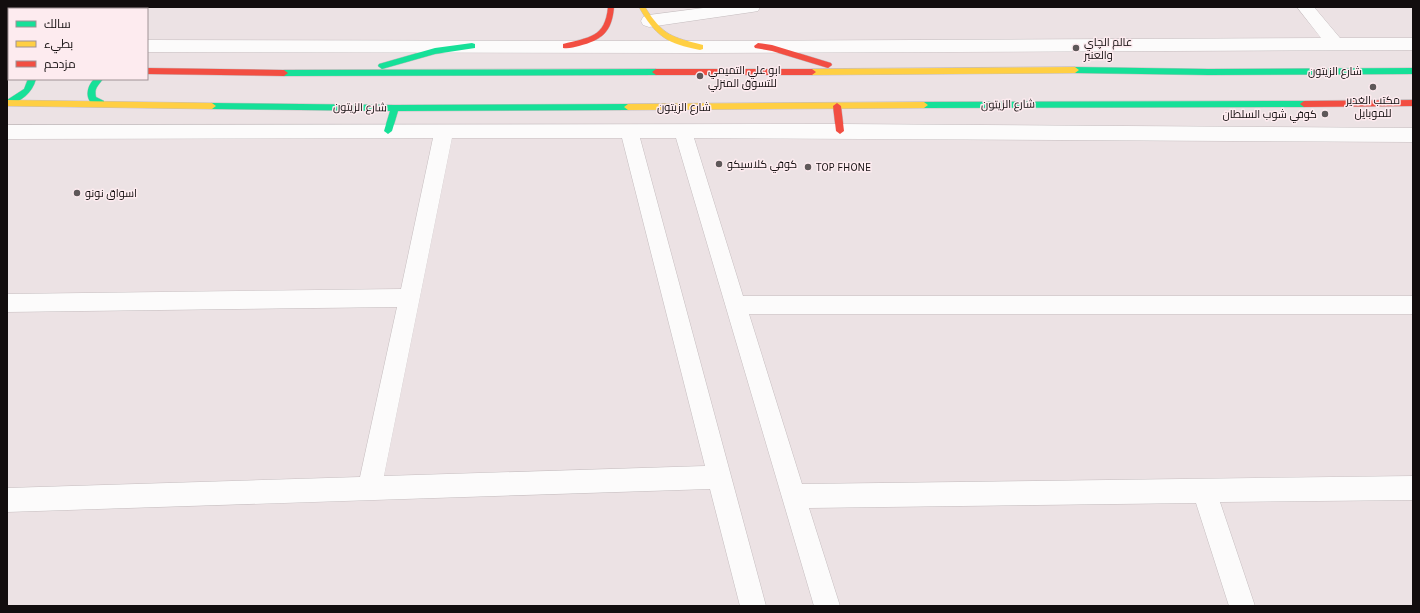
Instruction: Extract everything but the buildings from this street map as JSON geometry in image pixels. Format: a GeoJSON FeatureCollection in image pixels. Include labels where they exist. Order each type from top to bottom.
{"type":"FeatureCollection","features":[{"type":"Feature","properties":{"kind":"main road"},"geometry":{"type":"LineString","coordinates":[[611,7],[619,16]]}},
{"type":"Feature","properties":{"kind":"main road"},"geometry":{"type":"LineString","coordinates":[[566,46],[582,43],[598,36],[607,28],[612,19],[611,7]]}},
{"type":"Feature","properties":{"kind":"main road"},"geometry":{"type":"LineString","coordinates":[[642,12],[661,35],[671,40],[700,47]]}},
{"type":"Feature","properties":{"kind":"main road"},"geometry":{"type":"LineString","coordinates":[[339,74],[379,67],[435,51],[472,46]]}},
{"type":"Feature","properties":{"kind":"main road"},"geometry":{"type":"LineString","coordinates":[[758,46],[772,48],[825,64],[875,72]]}},
{"type":"Feature","properties":{"kind":"main road"},"geometry":{"type":"LineString","coordinates":[[1394,71],[1413,67]]}},
{"type":"Feature","properties":{"kind":"main road","name":"شارع الزيتون"},"geometry":{"type":"LineString","coordinates":[[148,70],[339,74],[1124,70],[1208,72],[1394,71]]}},
{"type":"Feature","properties":{"kind":"main road"},"geometry":{"type":"LineString","coordinates":[[1124,70],[1137,79]]}},
{"type":"Feature","properties":{"kind":"main road"},"geometry":{"type":"LineString","coordinates":[[1394,71],[1413,71]]}},
{"type":"Feature","properties":{"kind":"main road"},"geometry":{"type":"LineString","coordinates":[[1202,84],[1203,77],[1208,72]]}},
{"type":"Feature","properties":{"kind":"main road"},"geometry":{"type":"LineString","coordinates":[[7,103],[18,98],[28,90],[32,80]]}},
{"type":"Feature","properties":{"kind":"main road"},"geometry":{"type":"LineString","coordinates":[[97,80],[94,82],[90,91],[92,99],[101,103]]}},
{"type":"Feature","properties":{"kind":"main road"},"geometry":{"type":"LineString","coordinates":[[1211,95],[1226,103]]}},
{"type":"Feature","properties":{"kind":"main road","name":"شارع الزيتون"},"geometry":{"type":"LineString","coordinates":[[7,103],[101,103],[395,108],[837,106],[1137,100],[1226,103],[1360,103]]}},
{"type":"Feature","properties":{"kind":"main road"},"geometry":{"type":"LineString","coordinates":[[1360,103],[1413,102]]}},
{"type":"Feature","properties":{"kind":"main road"},"geometry":{"type":"LineString","coordinates":[[1360,103],[1413,109]]}},
{"type":"Feature","properties":{"kind":"main road"},"geometry":{"type":"LineString","coordinates":[[837,106],[840,131]]}},
{"type":"Feature","properties":{"kind":"main road"},"geometry":{"type":"LineString","coordinates":[[388,131],[395,108]]}},
{"type":"Feature","properties":{"kind":"street"},"geometry":{"type":"LineString","coordinates":[[642,12],[752,7]]}},
{"type":"Feature","properties":{"kind":"street"},"geometry":{"type":"LineString","coordinates":[[1305,7],[1335,44]]}},
{"type":"Feature","properties":{"kind":"street"},"geometry":{"type":"LineString","coordinates":[[148,46],[700,47],[1413,44]]}},
{"type":"Feature","properties":{"kind":"street"},"geometry":{"type":"LineString","coordinates":[[629,131],[753,606]]}},
{"type":"Feature","properties":{"kind":"street"},"geometry":{"type":"LineString","coordinates":[[682,131],[827,606]]}},
{"type":"Feature","properties":{"kind":"street"},"geometry":{"type":"LineString","coordinates":[[7,132],[840,131],[1413,135]]}},
{"type":"Feature","properties":{"kind":"street"},"geometry":{"type":"LineString","coordinates":[[370,488],[444,132]]}},
{"type":"Feature","properties":{"kind":"street"},"geometry":{"type":"LineString","coordinates":[[7,304],[409,298]]}},
{"type":"Feature","properties":{"kind":"street"},"geometry":{"type":"LineString","coordinates":[[735,305],[1413,305]]}},
{"type":"Feature","properties":{"kind":"street"},"geometry":{"type":"LineString","coordinates":[[7,500],[719,477]]}},
{"type":"Feature","properties":{"kind":"street"},"geometry":{"type":"LineString","coordinates":[[794,496],[1413,488]]}},
{"type":"Feature","properties":{"kind":"street"},"geometry":{"type":"LineString","coordinates":[[1204,490],[1242,606]]}},
{"type":"Feature","properties":{"kind":"traffic: fast"},"geometry":{"type":"LineString","coordinates":[[382,66],[435,51],[472,46]]}},
{"type":"Feature","properties":{"kind":"traffic: fast"},"geometry":{"type":"LineString","coordinates":[[1075,70],[1208,72],[1413,71]]}},
{"type":"Feature","properties":{"kind":"traffic: fast"},"geometry":{"type":"LineString","coordinates":[[284,73],[656,72]]}},
{"type":"Feature","properties":{"kind":"traffic: fast"},"geometry":{"type":"LineString","coordinates":[[7,103],[23,94],[29,88],[32,80]]}},
{"type":"Feature","properties":{"kind":"traffic: fast"},"geometry":{"type":"LineString","coordinates":[[98,80],[93,85],[91,93],[92,99],[101,103]]}},
{"type":"Feature","properties":{"kind":"traffic: fast"},"geometry":{"type":"LineString","coordinates":[[924,105],[1304,104]]}},
{"type":"Feature","properties":{"kind":"traffic: fast"},"geometry":{"type":"LineString","coordinates":[[212,106],[395,108],[628,107]]}},
{"type":"Feature","properties":{"kind":"traffic: fast"},"geometry":{"type":"LineString","coordinates":[[388,131],[395,108]]}},
{"type":"Feature","properties":{"kind":"traffic: slow"},"geometry":{"type":"LineString","coordinates":[[642,7],[653,24],[665,36],[680,43],[700,47]]}},
{"type":"Feature","properties":{"kind":"traffic: slow"},"geometry":{"type":"LineString","coordinates":[[812,72],[1075,70]]}},
{"type":"Feature","properties":{"kind":"traffic: slow"},"geometry":{"type":"LineString","coordinates":[[7,103],[212,106]]}},
{"type":"Feature","properties":{"kind":"traffic: slow"},"geometry":{"type":"LineString","coordinates":[[628,107],[924,105]]}},
{"type":"Feature","properties":{"kind":"traffic: jam"},"geometry":{"type":"LineString","coordinates":[[566,46],[584,42],[598,36],[607,25],[611,7]]}},
{"type":"Feature","properties":{"kind":"traffic: jam"},"geometry":{"type":"LineString","coordinates":[[758,46],[772,48],[828,65]]}},
{"type":"Feature","properties":{"kind":"traffic: jam"},"geometry":{"type":"LineString","coordinates":[[148,71],[284,73]]}},
{"type":"Feature","properties":{"kind":"traffic: jam"},"geometry":{"type":"LineString","coordinates":[[656,72],[812,72]]}},
{"type":"Feature","properties":{"kind":"traffic: jam"},"geometry":{"type":"LineString","coordinates":[[1304,104],[1413,103]]}},
{"type":"Feature","properties":{"kind":"traffic: jam"},"geometry":{"type":"LineString","coordinates":[[837,106],[840,131]]}},
{"type":"Feature","properties":{"kind":"place","name":"عالم الچاي والعنبر"},"geometry":{"type":"Point","coordinates":[1076,48]}},
{"type":"Feature","properties":{"kind":"place","name":"ابو علي التميمي للتسوق المنزلي"},"geometry":{"type":"Point","coordinates":[700,76]}},
{"type":"Feature","properties":{"kind":"place","name":"مكتب الغدير للموبايل"},"geometry":{"type":"Point","coordinates":[1373,87]}},
{"type":"Feature","properties":{"kind":"place","name":"كوفي شوب السلطان"},"geometry":{"type":"Point","coordinates":[1325,114]}},
{"type":"Feature","properties":{"kind":"place","name":"كوفي كلاسيكو"},"geometry":{"type":"Point","coordinates":[719,164]}},
{"type":"Feature","properties":{"kind":"place","name":"TOP FHONE"},"geometry":{"type":"Point","coordinates":[808,167]}},
{"type":"Feature","properties":{"kind":"place","name":"اسواق نونو"},"geometry":{"type":"Point","coordinates":[77,193]}}]}
